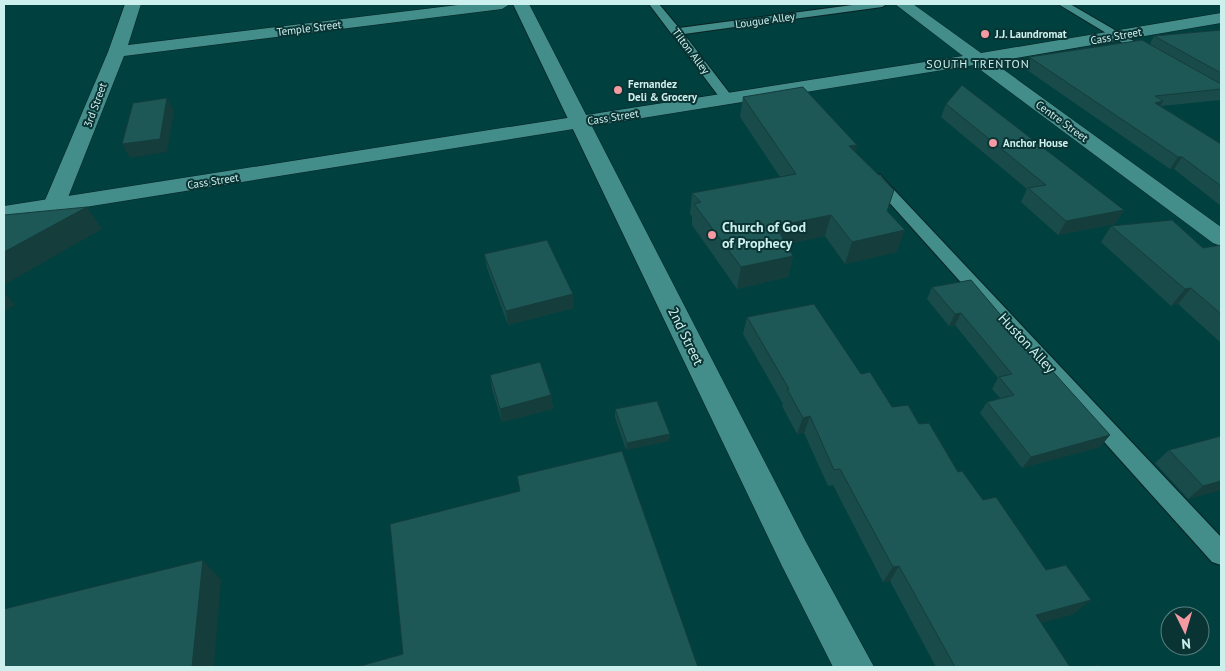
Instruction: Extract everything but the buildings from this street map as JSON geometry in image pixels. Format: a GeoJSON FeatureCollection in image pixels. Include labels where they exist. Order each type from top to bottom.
{"type":"FeatureCollection","features":[{"type":"Feature","properties":{"kind":"street","name":"3rd Street"},"geometry":{"type":"LineString","coordinates":[[54,205],[117,52],[133,4]]}},
{"type":"Feature","properties":{"kind":"street","name":"Temple Street"},"geometry":{"type":"LineString","coordinates":[[117,52],[502,4]]}},
{"type":"Feature","properties":{"kind":"street","name":"2nd Street"},"geometry":{"type":"LineString","coordinates":[[521,4],[794,554],[854,667]]}},
{"type":"Feature","properties":{"kind":"street","name":"Centre Street"},"geometry":{"type":"LineString","coordinates":[[903,4],[1221,238]]}},
{"type":"Feature","properties":{"kind":"street","name":"Cass Street"},"geometry":{"type":"LineString","coordinates":[[4,213],[728,98],[798,95],[978,59],[1221,18]]}},
{"type":"Feature","properties":{"kind":"lane","name":"Tilton Alley"},"geometry":{"type":"LineString","coordinates":[[654,4],[728,98]]}},
{"type":"Feature","properties":{"kind":"lane","name":"Lougue Alley"},"geometry":{"type":"LineString","coordinates":[[677,32],[882,4]]}},
{"type":"Feature","properties":{"kind":"lane"},"geometry":{"type":"LineString","coordinates":[[1063,4],[1157,58]]}},
{"type":"Feature","properties":{"kind":"lane","name":"Huston Alley"},"geometry":{"type":"LineString","coordinates":[[865,168],[1221,554]]}},
{"type":"Feature","properties":{"kind":"place","name":"J.J. Laundromat"},"geometry":{"type":"Point","coordinates":[985,34]}},
{"type":"Feature","properties":{"kind":"place","name":"Fernandez Deli & Grocery"},"geometry":{"type":"Point","coordinates":[618,90]}},
{"type":"Feature","properties":{"kind":"place","name":"Anchor House"},"geometry":{"type":"Point","coordinates":[993,143]}},
{"type":"Feature","properties":{"kind":"place","name":"Church of God of Prophecy"},"geometry":{"type":"Point","coordinates":[712,235]}},
{"type":"Feature","properties":{"kind":"district","name":"SOUTH TRENTON"},"geometry":{"type":"Point","coordinates":[978,64]}}]}
